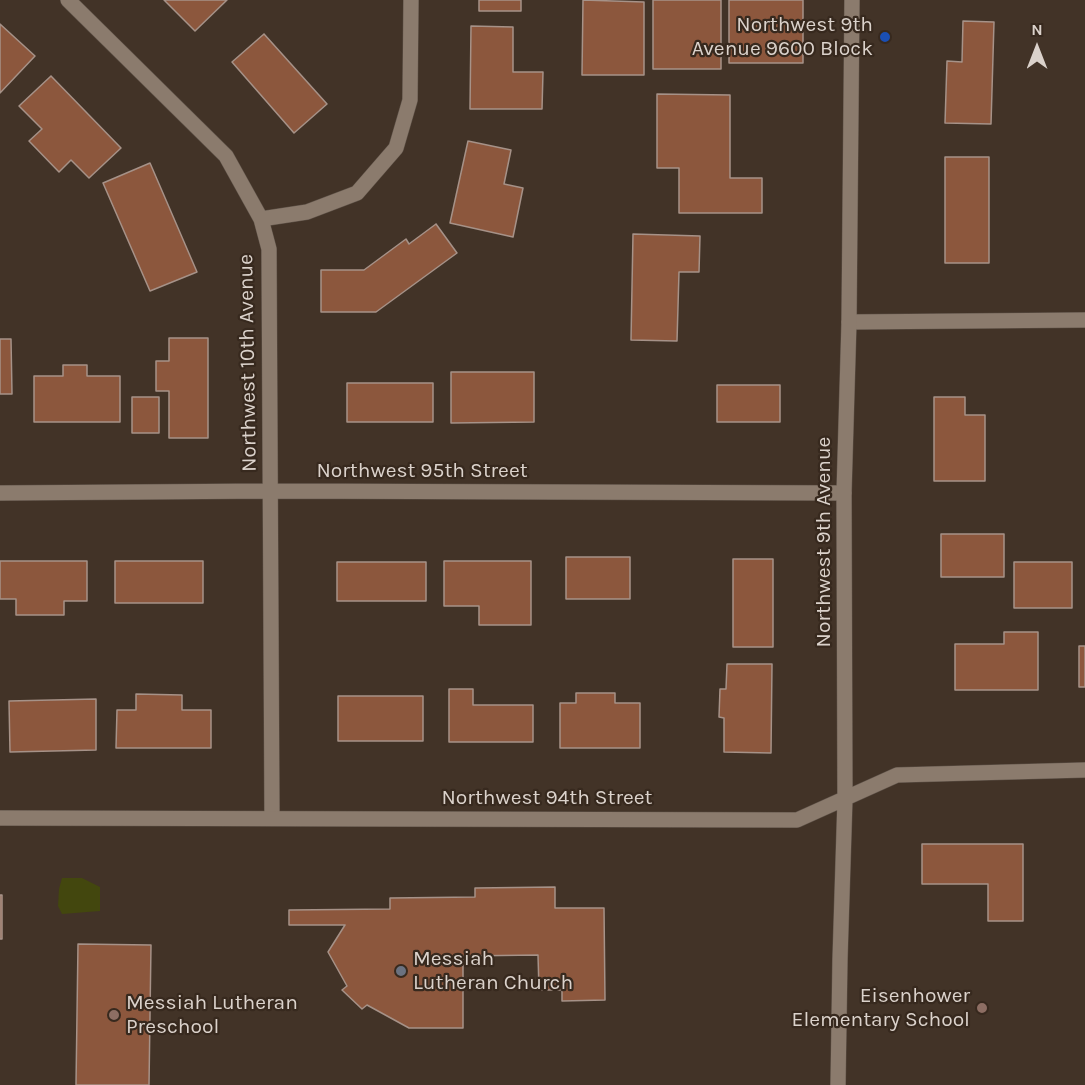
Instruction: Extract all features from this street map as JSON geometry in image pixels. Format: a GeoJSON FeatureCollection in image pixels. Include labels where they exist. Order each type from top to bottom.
{"type":"FeatureCollection","features":[{"type":"Feature","properties":{"kind":"street","name":"Northwest 10th Avenue"},"geometry":{"type":"LineString","coordinates":[[69,0],[226,156],[261,219],[269,249],[272,818]]}},
{"type":"Feature","properties":{"kind":"street"},"geometry":{"type":"LineString","coordinates":[[261,219],[307,212],[357,194],[396,148],[410,100],[411,0]]}},
{"type":"Feature","properties":{"kind":"street","name":"Northwest 9th Avenue"},"geometry":{"type":"LineString","coordinates":[[838,1085],[845,799],[844,493],[849,322],[852,0]]}},
{"type":"Feature","properties":{"kind":"street"},"geometry":{"type":"LineString","coordinates":[[849,322],[1085,320]]}},
{"type":"Feature","properties":{"kind":"street","name":"Northwest 95th Street"},"geometry":{"type":"LineString","coordinates":[[0,493],[271,491],[844,493]]}},
{"type":"Feature","properties":{"kind":"street","name":"Northwest 94th Street"},"geometry":{"type":"LineString","coordinates":[[0,818],[797,820],[897,775],[1085,770]]}},
{"type":"Feature","properties":{"kind":"green space"},"geometry":{"type":"Polygon","coordinates":[[[62,878],[82,878],[100,887],[100,911],[62,914],[58,906],[62,878]]]}},
{"type":"Feature","properties":{"kind":"building"},"geometry":{"type":"Polygon","coordinates":[[[164,0],[227,0],[195,31],[164,0]]]}},
{"type":"Feature","properties":{"kind":"building"},"geometry":{"type":"Polygon","coordinates":[[[479,0],[521,0],[521,11],[479,11],[479,0]]]}},
{"type":"Feature","properties":{"kind":"building"},"geometry":{"type":"Polygon","coordinates":[[[583,0],[644,2],[644,75],[582,75],[583,0]]]}},
{"type":"Feature","properties":{"kind":"building"},"geometry":{"type":"Polygon","coordinates":[[[653,0],[721,0],[721,69],[653,69],[653,0]]]}},
{"type":"Feature","properties":{"kind":"building"},"geometry":{"type":"Polygon","coordinates":[[[729,0],[803,0],[803,63],[729,63],[729,0]]]}},
{"type":"Feature","properties":{"kind":"building"},"geometry":{"type":"Polygon","coordinates":[[[963,21],[994,22],[991,124],[945,123],[947,61],[962,62],[963,21]]]}},
{"type":"Feature","properties":{"kind":"building"},"geometry":{"type":"Polygon","coordinates":[[[0,24],[35,56],[0,93],[0,24]]]}},
{"type":"Feature","properties":{"kind":"building"},"geometry":{"type":"Polygon","coordinates":[[[471,26],[513,27],[513,72],[543,72],[542,109],[470,109],[471,26]]]}},
{"type":"Feature","properties":{"kind":"building"},"geometry":{"type":"Polygon","coordinates":[[[264,34],[327,104],[294,133],[232,62],[264,34]]]}},
{"type":"Feature","properties":{"kind":"building"},"geometry":{"type":"Polygon","coordinates":[[[51,76],[121,148],[89,178],[71,160],[59,172],[29,141],[42,129],[19,106],[51,76]]]}},
{"type":"Feature","properties":{"kind":"building"},"geometry":{"type":"Polygon","coordinates":[[[657,94],[730,95],[730,178],[762,178],[762,213],[679,213],[679,168],[657,168],[657,94]]]}},
{"type":"Feature","properties":{"kind":"building"},"geometry":{"type":"Polygon","coordinates":[[[468,141],[511,150],[504,184],[523,188],[513,237],[450,223],[468,141]]]}},
{"type":"Feature","properties":{"kind":"building"},"geometry":{"type":"Polygon","coordinates":[[[945,157],[989,157],[989,263],[945,263],[945,157]]]}},
{"type":"Feature","properties":{"kind":"building"},"geometry":{"type":"Polygon","coordinates":[[[150,163],[197,272],[150,291],[103,183],[150,163]]]}},
{"type":"Feature","properties":{"kind":"building"},"geometry":{"type":"Polygon","coordinates":[[[436,224],[457,253],[376,312],[321,312],[321,270],[364,270],[406,239],[409,244],[436,224]]]}},
{"type":"Feature","properties":{"kind":"building"},"geometry":{"type":"Polygon","coordinates":[[[633,234],[700,236],[699,272],[679,272],[677,341],[631,340],[633,234]]]}},
{"type":"Feature","properties":{"kind":"building"},"geometry":{"type":"Polygon","coordinates":[[[169,338],[208,338],[208,438],[169,438],[169,391],[156,391],[156,361],[169,361],[169,338]]]}},
{"type":"Feature","properties":{"kind":"building"},"geometry":{"type":"Polygon","coordinates":[[[0,339],[11,339],[12,394],[0,394],[0,339]]]}},
{"type":"Feature","properties":{"kind":"building"},"geometry":{"type":"Polygon","coordinates":[[[63,365],[87,365],[87,376],[120,376],[120,422],[34,422],[34,376],[63,376],[63,365]]]}},
{"type":"Feature","properties":{"kind":"building"},"geometry":{"type":"Polygon","coordinates":[[[451,372],[534,372],[534,422],[451,423],[451,372]]]}},
{"type":"Feature","properties":{"kind":"building"},"geometry":{"type":"Polygon","coordinates":[[[347,383],[433,383],[433,422],[347,422],[347,383]]]}},
{"type":"Feature","properties":{"kind":"building"},"geometry":{"type":"Polygon","coordinates":[[[717,385],[780,385],[780,422],[717,422],[717,385]]]}},
{"type":"Feature","properties":{"kind":"building"},"geometry":{"type":"Polygon","coordinates":[[[132,397],[159,397],[159,433],[132,433],[132,397]]]}},
{"type":"Feature","properties":{"kind":"building"},"geometry":{"type":"Polygon","coordinates":[[[934,397],[965,397],[965,415],[985,415],[985,481],[934,481],[934,397]]]}},
{"type":"Feature","properties":{"kind":"building"},"geometry":{"type":"Polygon","coordinates":[[[941,534],[1004,534],[1004,577],[941,577],[941,534]]]}},
{"type":"Feature","properties":{"kind":"building"},"geometry":{"type":"Polygon","coordinates":[[[566,557],[630,557],[630,599],[566,599],[566,557]]]}},
{"type":"Feature","properties":{"kind":"building"},"geometry":{"type":"Polygon","coordinates":[[[733,559],[773,559],[773,647],[733,647],[733,559]]]}},
{"type":"Feature","properties":{"kind":"building"},"geometry":{"type":"Polygon","coordinates":[[[0,561],[87,561],[87,601],[64,601],[64,615],[16,615],[16,599],[0,599],[0,561]]]}},
{"type":"Feature","properties":{"kind":"building"},"geometry":{"type":"Polygon","coordinates":[[[115,561],[203,561],[203,603],[115,603],[115,561]]]}},
{"type":"Feature","properties":{"kind":"building"},"geometry":{"type":"Polygon","coordinates":[[[444,561],[531,561],[531,625],[479,625],[479,606],[444,606],[444,561]]]}},
{"type":"Feature","properties":{"kind":"building"},"geometry":{"type":"Polygon","coordinates":[[[337,562],[426,562],[426,601],[337,601],[337,562]]]}},
{"type":"Feature","properties":{"kind":"building"},"geometry":{"type":"Polygon","coordinates":[[[1014,562],[1072,562],[1072,608],[1014,608],[1014,562]]]}},
{"type":"Feature","properties":{"kind":"building"},"geometry":{"type":"Polygon","coordinates":[[[1004,632],[1038,632],[1038,690],[955,690],[955,644],[1004,644],[1004,632]]]}},
{"type":"Feature","properties":{"kind":"building"},"geometry":{"type":"Polygon","coordinates":[[[1079,646],[1085,646],[1085,687],[1079,687],[1079,646]]]}},
{"type":"Feature","properties":{"kind":"building"},"geometry":{"type":"Polygon","coordinates":[[[727,664],[772,664],[771,753],[724,752],[724,718],[719,717],[720,689],[726,689],[727,664]]]}},
{"type":"Feature","properties":{"kind":"building"},"geometry":{"type":"Polygon","coordinates":[[[449,689],[473,689],[473,705],[533,705],[533,742],[449,742],[449,689]]]}},
{"type":"Feature","properties":{"kind":"building"},"geometry":{"type":"Polygon","coordinates":[[[576,693],[615,693],[615,703],[640,703],[640,748],[560,748],[560,703],[576,703],[576,693]]]}},
{"type":"Feature","properties":{"kind":"building"},"geometry":{"type":"Polygon","coordinates":[[[136,694],[182,695],[182,710],[211,710],[211,748],[116,748],[117,710],[136,710],[136,694]]]}},
{"type":"Feature","properties":{"kind":"building"},"geometry":{"type":"Polygon","coordinates":[[[338,696],[423,696],[423,741],[338,741],[338,696]]]}},
{"type":"Feature","properties":{"kind":"building"},"geometry":{"type":"Polygon","coordinates":[[[96,699],[96,750],[10,752],[9,701],[96,699]]]}},
{"type":"Feature","properties":{"kind":"building"},"geometry":{"type":"Polygon","coordinates":[[[922,844],[1023,844],[1023,921],[988,921],[988,884],[922,884],[922,844]]]}},
{"type":"Feature","properties":{"kind":"building","name":"Messiah Lutheran Church"},"geometry":{"type":"Polygon","coordinates":[[[555,887],[555,908],[604,908],[605,1000],[562,1001],[562,990],[539,990],[538,955],[463,956],[463,1028],[409,1028],[367,1005],[362,1009],[342,990],[347,986],[328,952],[345,925],[289,925],[289,910],[390,909],[390,898],[475,897],[475,888],[555,887]]]}},
{"type":"Feature","properties":{"kind":"building"},"geometry":{"type":"Polygon","coordinates":[[[0,895],[2,895],[2,939],[0,939],[0,895]]]}},
{"type":"Feature","properties":{"kind":"building","name":"Messiah Lutheran Preschool"},"geometry":{"type":"Polygon","coordinates":[[[78,944],[151,945],[149,1085],[76,1085],[78,944]]]}},
{"type":"Feature","properties":{"kind":"place","name":"Northwest 9th Avenue 9600 Block"},"geometry":{"type":"Point","coordinates":[885,37]}},
{"type":"Feature","properties":{"kind":"place","name":"Messiah Lutheran Church"},"geometry":{"type":"Point","coordinates":[401,971]}},
{"type":"Feature","properties":{"kind":"place","name":"Eisenhower Elementary School"},"geometry":{"type":"Point","coordinates":[982,1008]}},
{"type":"Feature","properties":{"kind":"place","name":"Messiah Lutheran Preschool"},"geometry":{"type":"Point","coordinates":[114,1015]}}]}
